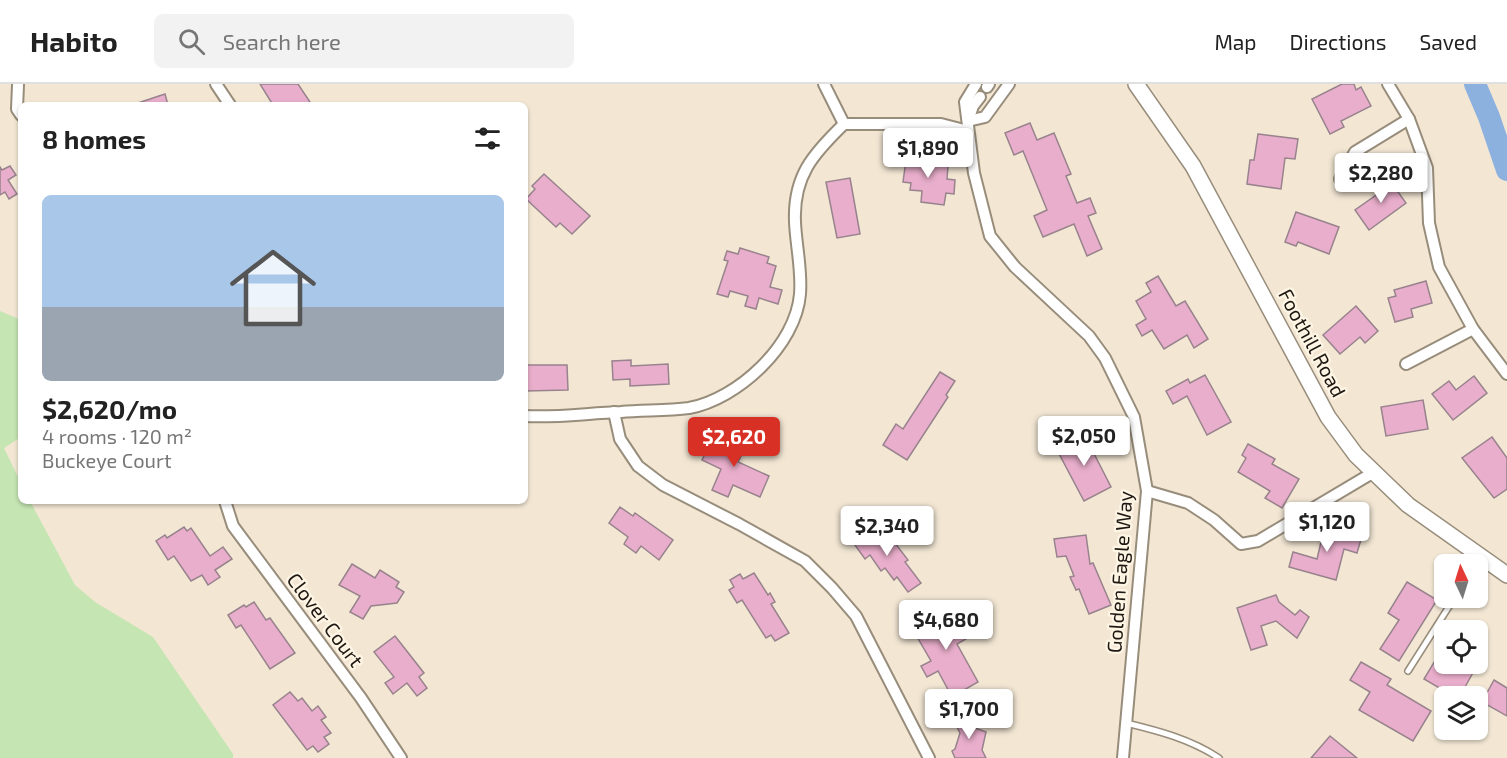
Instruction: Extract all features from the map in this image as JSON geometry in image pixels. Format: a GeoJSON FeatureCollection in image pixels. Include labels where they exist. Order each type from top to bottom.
{"type":"FeatureCollection","features":[{"type":"Feature","properties":{"kind":"main road","name":"Foothill Road"},"geometry":{"type":"LineString","coordinates":[[1136,84],[1193,166],[1328,417],[1356,455],[1408,505],[1470,554]]}},
{"type":"Feature","properties":{"kind":"main road","name":"Foothill Road"},"geometry":{"type":"LineString","coordinates":[[1488,565],[1507,575]]}},
{"type":"Feature","properties":{"kind":"street"},"geometry":{"type":"LineString","coordinates":[[216,84],[229,102]]}},
{"type":"Feature","properties":{"kind":"street"},"geometry":{"type":"LineString","coordinates":[[824,84],[844,124]]}},
{"type":"Feature","properties":{"kind":"street"},"geometry":{"type":"LineString","coordinates":[[528,416],[690,408],[726,394],[745,381],[768,360],[795,320],[800,296],[801,267],[795,222],[796,200],[801,178],[816,151],[844,124],[968,126],[985,117],[1009,84]]}},
{"type":"Feature","properties":{"kind":"street"},"geometry":{"type":"LineString","coordinates":[[1388,84],[1409,119],[1427,168],[1429,223],[1439,267],[1473,329],[1507,374]]}},
{"type":"Feature","properties":{"kind":"street"},"geometry":{"type":"LineString","coordinates":[[18,85],[18,102]]}},
{"type":"Feature","properties":{"kind":"street","name":"Golden Eagle Way"},"geometry":{"type":"LineString","coordinates":[[984,85],[965,102],[974,173],[990,236],[1015,267],[1089,336],[1105,358],[1134,417],[1147,491],[1123,758]]}},
{"type":"Feature","properties":{"kind":"street"},"geometry":{"type":"LineString","coordinates":[[968,126],[973,106],[980,97]]}},
{"type":"Feature","properties":{"kind":"street"},"geometry":{"type":"LineString","coordinates":[[1340,179],[1355,152],[1409,119]]}},
{"type":"Feature","properties":{"kind":"street"},"geometry":{"type":"LineString","coordinates":[[1406,363],[1473,329]]}},
{"type":"Feature","properties":{"kind":"street"},"geometry":{"type":"LineString","coordinates":[[614,412],[620,439],[638,466],[663,485],[805,561],[831,588],[856,616],[929,758]]}},
{"type":"Feature","properties":{"kind":"street"},"geometry":{"type":"LineString","coordinates":[[1147,491],[1188,503],[1214,520],[1241,544],[1258,541],[1374,472]]}},
{"type":"Feature","properties":{"kind":"street","name":"Clover Court"},"geometry":{"type":"LineString","coordinates":[[226,504],[233,525],[361,698],[401,758]]}},
{"type":"Feature","properties":{"kind":"lane"},"geometry":{"type":"LineString","coordinates":[[1408,671],[1448,608]]}},
{"type":"Feature","properties":{"kind":"lane"},"geometry":{"type":"LineString","coordinates":[[1126,723],[1167,734],[1204,748],[1219,758]]}},
{"type":"Feature","properties":{"kind":"green space"},"geometry":{"type":"Polygon","coordinates":[[[0,311],[18,319],[18,439],[4,448],[18,477],[18,504],[32,504],[75,585],[95,602],[153,637],[233,754],[233,758],[0,758],[0,311]]]}},
{"type":"Feature","properties":{"kind":"building"},"geometry":{"type":"Polygon","coordinates":[[[260,84],[298,84],[310,102],[271,102],[260,84]]]}},
{"type":"Feature","properties":{"kind":"building"},"geometry":{"type":"Polygon","coordinates":[[[1342,84],[1354,84],[1356,90],[1361,87],[1371,106],[1341,121],[1344,127],[1330,134],[1312,99],[1342,84]]]}},
{"type":"Feature","properties":{"kind":"building"},"geometry":{"type":"Polygon","coordinates":[[[165,94],[167,102],[141,102],[165,94]]]}},
{"type":"Feature","properties":{"kind":"building"},"geometry":{"type":"Polygon","coordinates":[[[1030,123],[1037,140],[1054,133],[1071,174],[1066,176],[1077,203],[1090,198],[1096,213],[1088,216],[1102,249],[1087,256],[1074,224],[1043,237],[1034,216],[1047,210],[1023,151],[1014,155],[1005,133],[1030,123]]]}},
{"type":"Feature","properties":{"kind":"building"},"geometry":{"type":"Polygon","coordinates":[[[1258,134],[1298,139],[1295,159],[1285,158],[1281,189],[1247,184],[1250,160],[1254,160],[1258,134]]]}},
{"type":"Feature","properties":{"kind":"building"},"geometry":{"type":"Polygon","coordinates":[[[907,152],[922,154],[921,163],[948,166],[947,179],[955,180],[954,194],[946,193],[944,205],[921,202],[922,191],[910,190],[911,183],[903,182],[907,152]]]}},
{"type":"Feature","properties":{"kind":"building"},"geometry":{"type":"Polygon","coordinates":[[[10,166],[16,175],[8,180],[17,194],[9,199],[5,192],[0,195],[0,167],[2,170],[10,166]]]}},
{"type":"Feature","properties":{"kind":"building"},"geometry":{"type":"Polygon","coordinates":[[[544,174],[590,216],[572,234],[560,223],[556,227],[528,201],[528,197],[535,189],[532,186],[544,174]]]}},
{"type":"Feature","properties":{"kind":"building"},"geometry":{"type":"Polygon","coordinates":[[[1386,175],[1406,203],[1369,230],[1355,210],[1379,193],[1373,184],[1386,175]]]}},
{"type":"Feature","properties":{"kind":"building"},"geometry":{"type":"Polygon","coordinates":[[[850,178],[860,234],[837,238],[826,182],[850,178]]]}},
{"type":"Feature","properties":{"kind":"building"},"geometry":{"type":"Polygon","coordinates":[[[1296,212],[1339,227],[1329,254],[1298,242],[1296,246],[1285,242],[1296,212]]]}},
{"type":"Feature","properties":{"kind":"building"},"geometry":{"type":"Polygon","coordinates":[[[740,248],[769,257],[767,263],[776,266],[770,287],[782,290],[778,304],[759,298],[756,309],[745,306],[748,296],[730,291],[728,297],[717,294],[728,261],[724,260],[727,251],[738,254],[740,248]]]}},
{"type":"Feature","properties":{"kind":"building"},"geometry":{"type":"Polygon","coordinates":[[[1158,276],[1176,306],[1185,301],[1208,339],[1194,348],[1187,335],[1164,349],[1152,330],[1142,336],[1136,325],[1146,319],[1136,301],[1151,292],[1146,283],[1158,276]]]}},
{"type":"Feature","properties":{"kind":"building"},"geometry":{"type":"Polygon","coordinates":[[[1426,281],[1432,303],[1411,309],[1413,317],[1395,322],[1388,298],[1396,296],[1394,290],[1426,281]]]}},
{"type":"Feature","properties":{"kind":"building"},"geometry":{"type":"Polygon","coordinates":[[[1356,306],[1378,331],[1365,343],[1360,337],[1340,354],[1323,335],[1356,306]]]}},
{"type":"Feature","properties":{"kind":"building"},"geometry":{"type":"Polygon","coordinates":[[[631,360],[631,366],[668,364],[669,384],[630,386],[630,379],[613,380],[612,361],[631,360]]]}},
{"type":"Feature","properties":{"kind":"building"},"geometry":{"type":"Polygon","coordinates":[[[528,365],[567,365],[568,390],[528,391],[528,365]]]}},
{"type":"Feature","properties":{"kind":"building"},"geometry":{"type":"Polygon","coordinates":[[[940,372],[955,381],[946,395],[948,397],[907,460],[883,445],[896,424],[903,429],[940,372]]]}},
{"type":"Feature","properties":{"kind":"building"},"geometry":{"type":"Polygon","coordinates":[[[1205,375],[1231,422],[1207,435],[1187,396],[1173,404],[1166,391],[1188,379],[1190,383],[1205,375]]]}},
{"type":"Feature","properties":{"kind":"building"},"geometry":{"type":"Polygon","coordinates":[[[1474,376],[1487,393],[1453,420],[1432,394],[1449,381],[1456,390],[1474,376]]]}},
{"type":"Feature","properties":{"kind":"building"},"geometry":{"type":"Polygon","coordinates":[[[1423,400],[1428,429],[1386,436],[1381,407],[1423,400]]]}},
{"type":"Feature","properties":{"kind":"building"},"geometry":{"type":"Polygon","coordinates":[[[726,430],[743,438],[736,453],[741,456],[738,462],[769,476],[760,497],[733,485],[728,497],[712,490],[721,469],[702,460],[709,446],[717,450],[726,430]]]}},
{"type":"Feature","properties":{"kind":"building"},"geometry":{"type":"Polygon","coordinates":[[[1084,434],[1111,487],[1084,501],[1056,448],[1084,434]]]}},
{"type":"Feature","properties":{"kind":"building"},"geometry":{"type":"Polygon","coordinates":[[[1492,437],[1507,458],[1507,489],[1494,498],[1462,458],[1492,437]]]}},
{"type":"Feature","properties":{"kind":"building"},"geometry":{"type":"Polygon","coordinates":[[[1248,444],[1275,459],[1272,464],[1299,479],[1282,508],[1265,498],[1270,491],[1238,472],[1246,458],[1242,455],[1248,444]]]}},
{"type":"Feature","properties":{"kind":"building"},"geometry":{"type":"Polygon","coordinates":[[[620,507],[633,516],[635,513],[673,540],[659,560],[641,546],[636,553],[624,544],[628,537],[609,523],[620,507]]]}},
{"type":"Feature","properties":{"kind":"building"},"geometry":{"type":"Polygon","coordinates":[[[1319,524],[1362,536],[1357,553],[1344,549],[1336,580],[1289,567],[1293,552],[1317,559],[1322,538],[1316,536],[1319,524]]]}},
{"type":"Feature","properties":{"kind":"building"},"geometry":{"type":"Polygon","coordinates":[[[882,526],[908,560],[905,562],[921,583],[908,592],[897,577],[894,580],[885,568],[881,571],[870,555],[865,559],[852,541],[863,533],[867,538],[882,526]]]}},
{"type":"Feature","properties":{"kind":"building"},"geometry":{"type":"Polygon","coordinates":[[[184,527],[187,531],[191,528],[210,556],[223,547],[232,559],[215,570],[220,577],[208,585],[202,575],[191,581],[174,556],[168,560],[156,541],[165,535],[167,538],[184,527]]]}},
{"type":"Feature","properties":{"kind":"building"},"geometry":{"type":"Polygon","coordinates":[[[1086,535],[1090,564],[1093,563],[1111,605],[1089,614],[1079,589],[1076,590],[1070,577],[1074,576],[1066,556],[1057,557],[1054,539],[1086,535]]]}},
{"type":"Feature","properties":{"kind":"building"},"geometry":{"type":"Polygon","coordinates":[[[352,564],[375,578],[380,570],[399,582],[396,587],[404,592],[397,603],[371,606],[363,619],[350,612],[360,596],[339,585],[352,564]]]}},
{"type":"Feature","properties":{"kind":"building"},"geometry":{"type":"Polygon","coordinates":[[[754,573],[768,595],[770,593],[775,602],[771,604],[789,633],[775,641],[771,635],[766,638],[742,600],[737,603],[729,590],[734,587],[730,580],[740,574],[743,579],[754,573]]]}},
{"type":"Feature","properties":{"kind":"building"},"geometry":{"type":"Polygon","coordinates":[[[1407,582],[1434,598],[1434,605],[1399,661],[1380,649],[1399,620],[1388,613],[1407,582]]]}},
{"type":"Feature","properties":{"kind":"building"},"geometry":{"type":"Polygon","coordinates":[[[1276,595],[1279,602],[1295,615],[1300,610],[1309,617],[1297,638],[1276,621],[1261,626],[1267,645],[1251,650],[1237,608],[1276,595]]]}},
{"type":"Feature","properties":{"kind":"building"},"geometry":{"type":"Polygon","coordinates":[[[254,602],[266,620],[270,618],[295,653],[270,669],[241,625],[236,628],[228,615],[254,602]]]}},
{"type":"Feature","properties":{"kind":"building"},"geometry":{"type":"Polygon","coordinates":[[[948,606],[966,639],[957,644],[978,682],[952,697],[938,671],[927,677],[921,666],[931,661],[916,635],[927,629],[921,617],[934,609],[935,613],[948,606]]]}},
{"type":"Feature","properties":{"kind":"building"},"geometry":{"type":"Polygon","coordinates":[[[395,636],[424,673],[419,677],[427,688],[417,696],[407,683],[393,694],[385,683],[394,677],[374,652],[395,636]]]}},
{"type":"Feature","properties":{"kind":"building"},"geometry":{"type":"Polygon","coordinates":[[[1361,662],[1391,679],[1387,685],[1431,711],[1413,741],[1359,710],[1370,692],[1350,680],[1361,662]]]}},
{"type":"Feature","properties":{"kind":"building"},"geometry":{"type":"Polygon","coordinates":[[[1434,662],[1434,674],[1472,674],[1466,686],[1436,686],[1424,679],[1434,662]]]}},
{"type":"Feature","properties":{"kind":"building"},"geometry":{"type":"Polygon","coordinates":[[[1494,680],[1507,688],[1507,716],[1488,705],[1488,691],[1494,680]]]}},
{"type":"Feature","properties":{"kind":"building"},"geometry":{"type":"Polygon","coordinates":[[[290,692],[298,701],[302,698],[312,711],[318,706],[326,717],[321,720],[331,733],[324,737],[329,744],[318,752],[313,746],[307,750],[273,705],[290,692]]]}},
{"type":"Feature","properties":{"kind":"building"},"geometry":{"type":"Polygon","coordinates":[[[967,713],[975,728],[986,732],[982,750],[986,758],[955,758],[952,751],[955,749],[960,733],[954,721],[967,713]]]}},
{"type":"Feature","properties":{"kind":"building"},"geometry":{"type":"Polygon","coordinates":[[[1330,736],[1357,758],[1311,758],[1330,736]]]}},
{"type":"Feature","properties":{"kind":"waterway"},"geometry":{"type":"LineString","coordinates":[[1475,84],[1507,170]]}}]}
